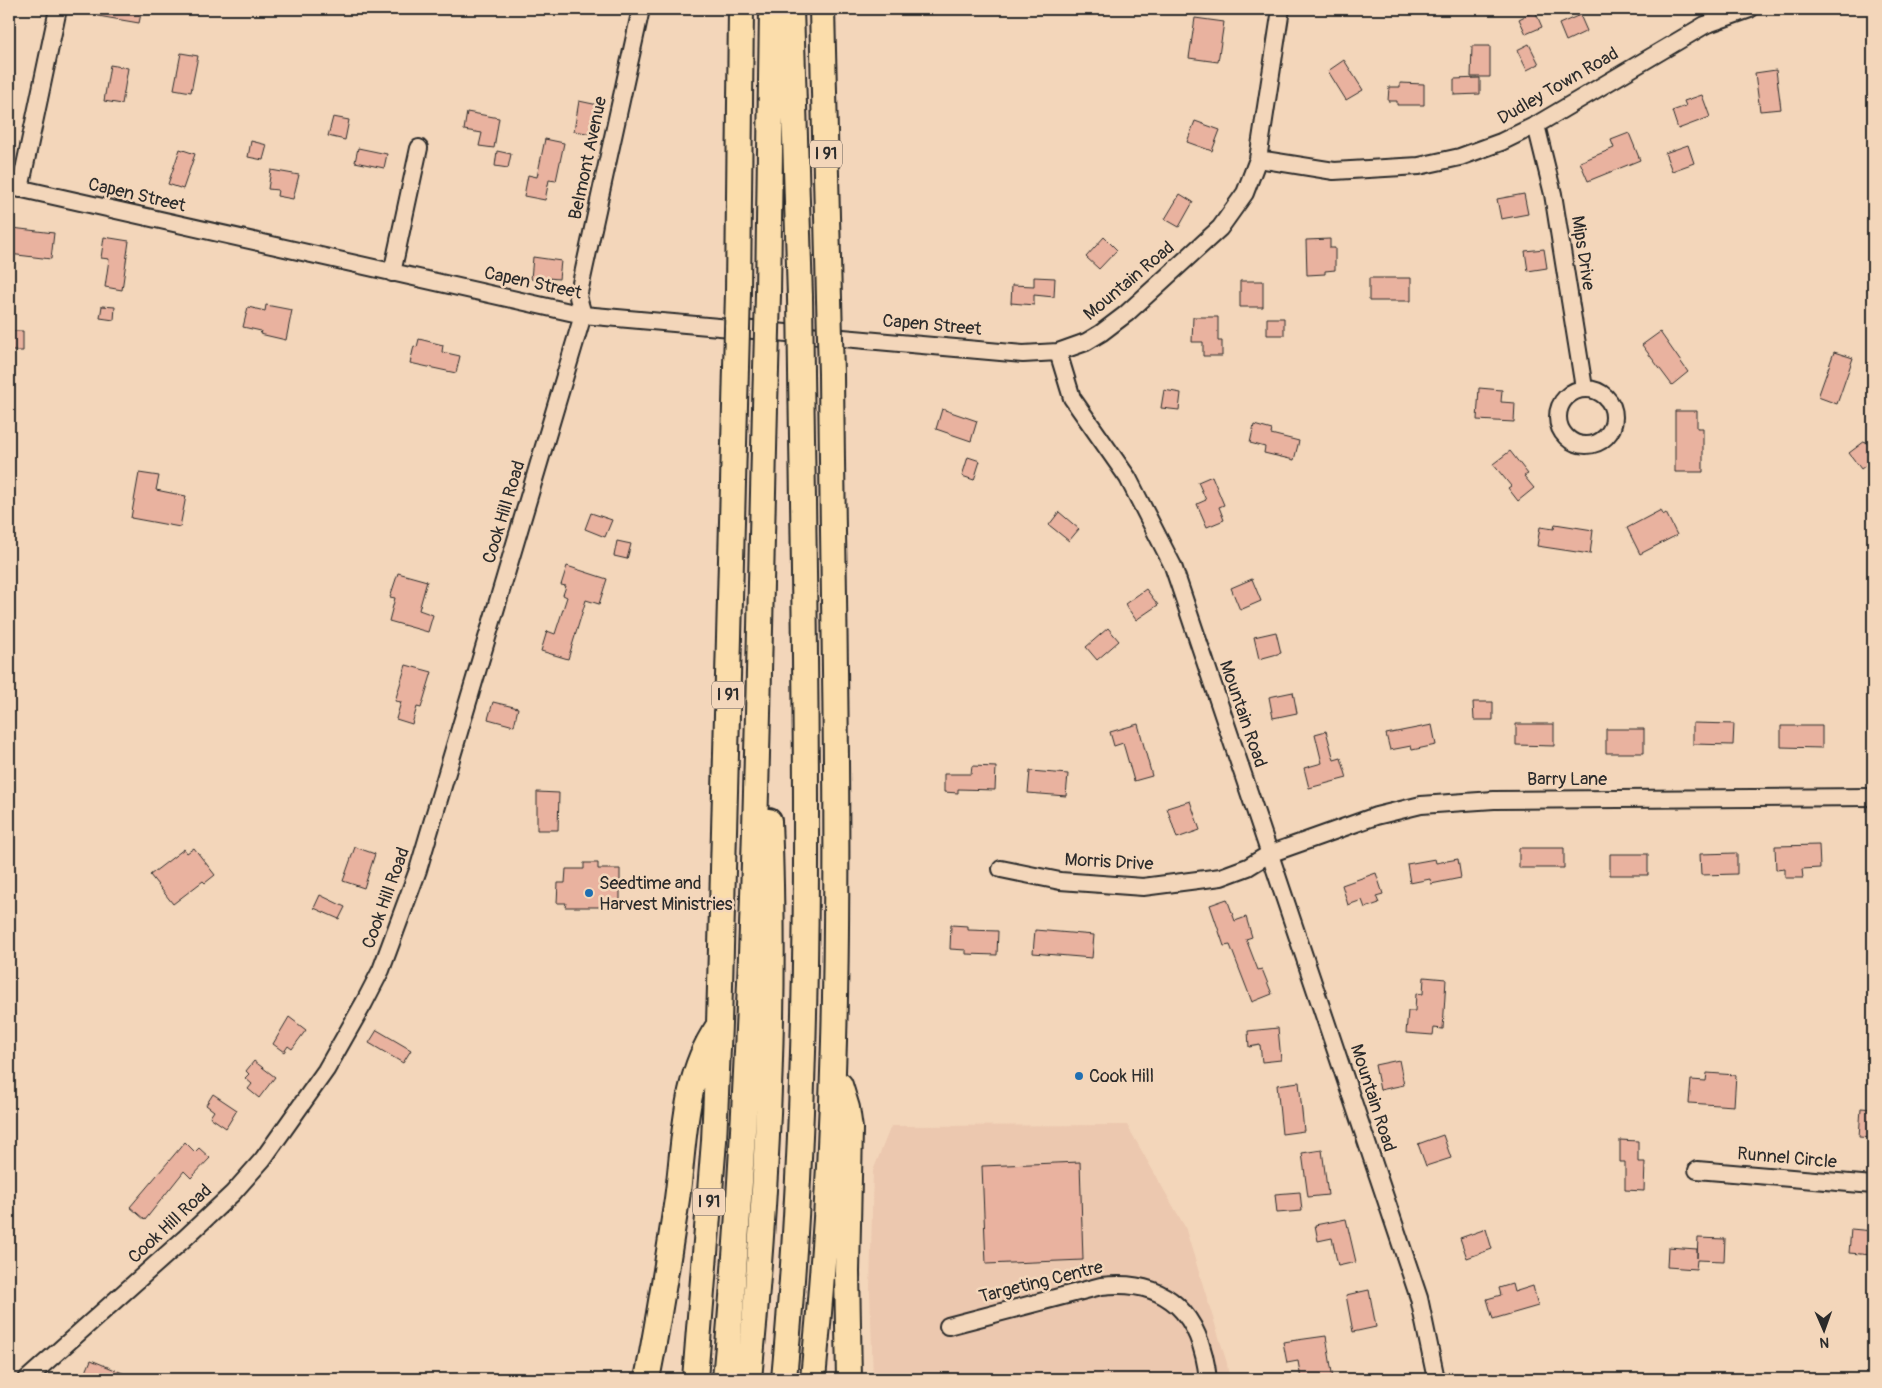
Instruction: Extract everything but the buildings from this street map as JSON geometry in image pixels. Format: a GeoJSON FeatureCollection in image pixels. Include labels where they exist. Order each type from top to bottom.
{"type":"FeatureCollection","features":[{"type":"Feature","properties":{"kind":"highway","name":"I 91"},"geometry":{"type":"LineString","coordinates":[[695,1379],[714,1141],[719,1024],[738,292],[741,9]]}},
{"type":"Feature","properties":{"kind":"highway"},"geometry":{"type":"LineString","coordinates":[[725,1379],[741,1169],[749,1020],[768,294],[772,9]]}},
{"type":"Feature","properties":{"kind":"highway"},"geometry":{"type":"LineString","coordinates":[[784,1379],[796,1229],[804,1058],[807,910],[800,297],[791,9]]}},
{"type":"Feature","properties":{"kind":"highway","name":"I 91"},"geometry":{"type":"LineString","coordinates":[[813,1379],[827,1194],[833,1070],[836,857],[830,299],[822,9]]}},
{"type":"Feature","properties":{"kind":"highway"},"geometry":{"type":"LineString","coordinates":[[749,1379],[765,1183],[772,997],[770,831],[759,625]]}},
{"type":"Feature","properties":{"kind":"highway"},"geometry":{"type":"LineString","coordinates":[[764,1379],[790,1088],[796,942],[799,762],[804,676]]}},
{"type":"Feature","properties":{"kind":"highway"},"geometry":{"type":"LineString","coordinates":[[647,1379],[667,1265],[692,1084],[703,1052],[719,1024]]}},
{"type":"Feature","properties":{"kind":"highway"},"geometry":{"type":"LineString","coordinates":[[833,1070],[844,1096],[850,1129],[847,1264],[849,1379]]}},
{"type":"Feature","properties":{"kind":"street"},"geometry":{"type":"LineString","coordinates":[[14,188],[58,9]]}},
{"type":"Feature","properties":{"kind":"street","name":"Belmont Avenue"},"geometry":{"type":"LineString","coordinates":[[584,315],[578,297],[641,9]]}},
{"type":"Feature","properties":{"kind":"street","name":"Mountain Road"},"geometry":{"type":"LineString","coordinates":[[1281,9],[1258,159],[1245,192],[1220,228],[1126,314],[1086,342],[1058,352],[1072,398],[1128,478],[1156,528],[1173,566],[1419,1298],[1436,1379]]}},
{"type":"Feature","properties":{"kind":"street","name":"Dudley Town Road"},"geometry":{"type":"LineString","coordinates":[[1258,159],[1334,171],[1420,166],[1468,154],[1502,142],[1536,125],[1697,30],[1750,9]]}},
{"type":"Feature","properties":{"kind":"street","name":"Mips Drive"},"geometry":{"type":"LineString","coordinates":[[1536,125],[1553,194],[1584,388]]}},
{"type":"Feature","properties":{"kind":"street"},"geometry":{"type":"LineString","coordinates":[[392,273],[419,148]]}},
{"type":"Feature","properties":{"kind":"street","name":"Capen Street"},"geometry":{"type":"LineString","coordinates":[[14,188],[584,315],[1024,354],[1058,352]]}},
{"type":"Feature","properties":{"kind":"street","name":"Cook Hill Road"},"geometry":{"type":"LineString","coordinates":[[27,1379],[184,1240],[233,1193],[262,1159],[315,1086],[364,1003],[381,970],[418,870],[584,315]]}},
{"type":"Feature","properties":{"kind":"street","name":"Barry Lane"},"geometry":{"type":"LineString","coordinates":[[1269,854],[1376,816],[1421,805],[1494,800],[1873,797]]}},
{"type":"Feature","properties":{"kind":"street","name":"Morris Drive"},"geometry":{"type":"LineString","coordinates":[[1001,869],[1060,881],[1143,887],[1221,877],[1248,866],[1269,854]]}},
{"type":"Feature","properties":{"kind":"street","name":"Runnel Circle"},"geometry":{"type":"LineString","coordinates":[[1697,1170],[1873,1185]]}},
{"type":"Feature","properties":{"kind":"street","name":"Targeting Centre"},"geometry":{"type":"LineString","coordinates":[[948,1326],[1101,1286],[1122,1283],[1140,1286],[1158,1291],[1174,1303],[1191,1321],[1202,1345],[1208,1379]]}},
{"type":"Feature","properties":{"kind":"shaded area"},"geometry":{"type":"Polygon","coordinates":[[[1127,1125],[1185,1227],[1227,1363],[1229,1379],[873,1379],[870,1291],[873,1171],[891,1126],[1127,1125]]]}},
{"type":"Feature","properties":{"kind":"place","name":"Seedtime and Harvest Ministries"},"geometry":{"type":"Point","coordinates":[589,893]}},
{"type":"Feature","properties":{"kind":"place","name":"Cook Hill"},"geometry":{"type":"Point","coordinates":[1079,1076]}}]}
